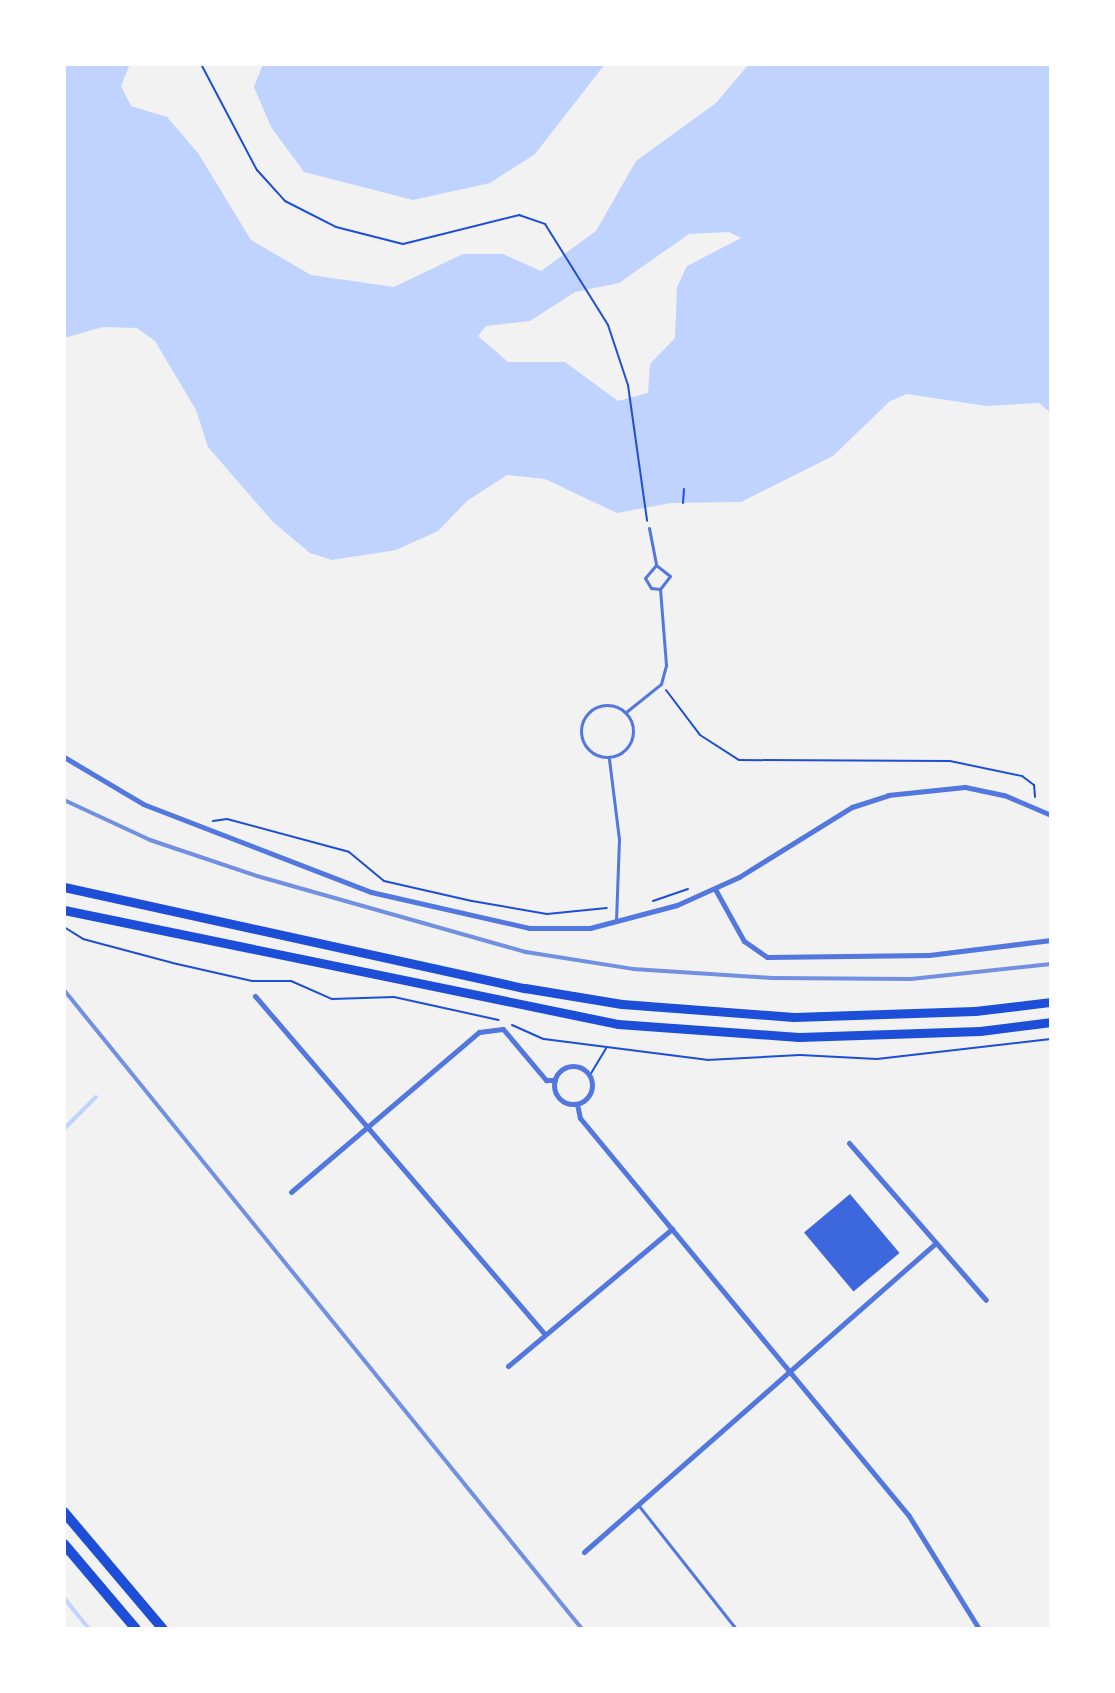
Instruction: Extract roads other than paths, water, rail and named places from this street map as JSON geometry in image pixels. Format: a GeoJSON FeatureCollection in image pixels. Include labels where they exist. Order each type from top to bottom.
{"type":"FeatureCollection","features":[{"type":"Feature","properties":{"kind":"highway"},"geometry":{"type":"LineString","coordinates":[[64,1512],[163,1629]]}},
{"type":"Feature","properties":{"kind":"highway"},"geometry":{"type":"LineString","coordinates":[[64,1544],[136,1629]]}},
{"type":"Feature","properties":{"kind":"main road"},"geometry":{"type":"LineString","coordinates":[[64,887],[449,973],[622,1004],[794,1017],[975,1011],[1051,1002]]}},
{"type":"Feature","properties":{"kind":"main road"},"geometry":{"type":"LineString","coordinates":[[64,910],[618,1024],[799,1037],[980,1031],[1051,1022]]}},
{"type":"Feature","properties":{"kind":"street"},"geometry":{"type":"LineString","coordinates":[[64,757],[143,804],[371,892],[529,928],[590,928],[715,889],[852,807],[888,795],[965,787],[1036,806],[1051,815]]}},
{"type":"Feature","properties":{"kind":"street"},"geometry":{"type":"LineString","coordinates":[[715,889],[744,941],[767,957],[929,955],[1051,940]]}},
{"type":"Feature","properties":{"kind":"street"},"geometry":{"type":"LineString","coordinates":[[255,996],[545,1334]]}},
{"type":"Feature","properties":{"kind":"street"},"geometry":{"type":"LineString","coordinates":[[291,1192],[487,1028],[503,1029],[546,1080],[555,1080],[570,1066],[590,1075],[590,1095],[577,1104]]}},
{"type":"Feature","properties":{"kind":"street"},"geometry":{"type":"LineString","coordinates":[[555,1080],[559,1098],[577,1104]]}},
{"type":"Feature","properties":{"kind":"street"},"geometry":{"type":"LineString","coordinates":[[577,1104],[580,1118],[909,1516],[979,1629]]}},
{"type":"Feature","properties":{"kind":"street"},"geometry":{"type":"LineString","coordinates":[[849,1143],[986,1300]]}},
{"type":"Feature","properties":{"kind":"street"},"geometry":{"type":"LineString","coordinates":[[508,1366],[672,1229]]}},
{"type":"Feature","properties":{"kind":"street"},"geometry":{"type":"LineString","coordinates":[[584,1552],[793,1372],[935,1244]]}},
{"type":"Feature","properties":{"kind":"lane"},"geometry":{"type":"LineString","coordinates":[[626,712],[661,684],[666,665],[660,589],[670,576],[656,565],[649,528]]}},
{"type":"Feature","properties":{"kind":"lane"},"geometry":{"type":"LineString","coordinates":[[656,565],[645,578],[651,588],[660,589]]}},
{"type":"Feature","properties":{"kind":"lane"},"geometry":{"type":"LineString","coordinates":[[601,705],[626,712],[632,720],[631,743],[609,758],[591,753],[583,743],[584,718],[601,705]]}},
{"type":"Feature","properties":{"kind":"lane"},"geometry":{"type":"LineString","coordinates":[[609,758],[619,839],[614,908],[616,922]]}},
{"type":"Feature","properties":{"kind":"lane"},"geometry":{"type":"LineString","coordinates":[[639,1506],[736,1629]]}},
{"type":"Feature","properties":{"kind":"water"},"geometry":{"type":"Polygon","coordinates":[[[64,64],[130,64],[121,86],[131,106],[167,117],[198,153],[251,240],[311,275],[394,287],[463,254],[503,254],[541,271],[596,231],[636,161],[716,103],[749,64],[1051,64],[1051,413],[1039,403],[987,406],[907,394],[890,401],[833,456],[741,502],[671,503],[617,513],[545,479],[507,475],[467,501],[438,531],[396,550],[332,560],[310,553],[273,522],[208,447],[196,410],[155,341],[137,328],[103,327],[64,338],[64,64]],[[729,232],[689,234],[619,283],[575,292],[530,321],[486,326],[478,336],[508,362],[565,362],[618,401],[648,393],[650,364],[675,338],[677,287],[687,266],[741,238],[729,232]]]}},
{"type":"Feature","properties":{"kind":"water"},"geometry":{"type":"Polygon","coordinates":[[[263,64],[605,64],[535,154],[490,183],[413,200],[304,172],[271,127],[254,87],[263,64]]]}},
{"type":"Feature","properties":{"kind":"waterway"},"geometry":{"type":"LineString","coordinates":[[64,1129],[96,1097]]}},
{"type":"Feature","properties":{"kind":"waterway"},"geometry":{"type":"LineString","coordinates":[[64,1598],[89,1629]]}},
{"type":"Feature","properties":{"kind":"railway"},"geometry":{"type":"LineString","coordinates":[[64,800],[150,840],[257,876],[526,952],[633,969],[772,978],[911,979],[1051,964]]}},
{"type":"Feature","properties":{"kind":"railway"},"geometry":{"type":"LineString","coordinates":[[64,990],[582,1629]]}}]}
